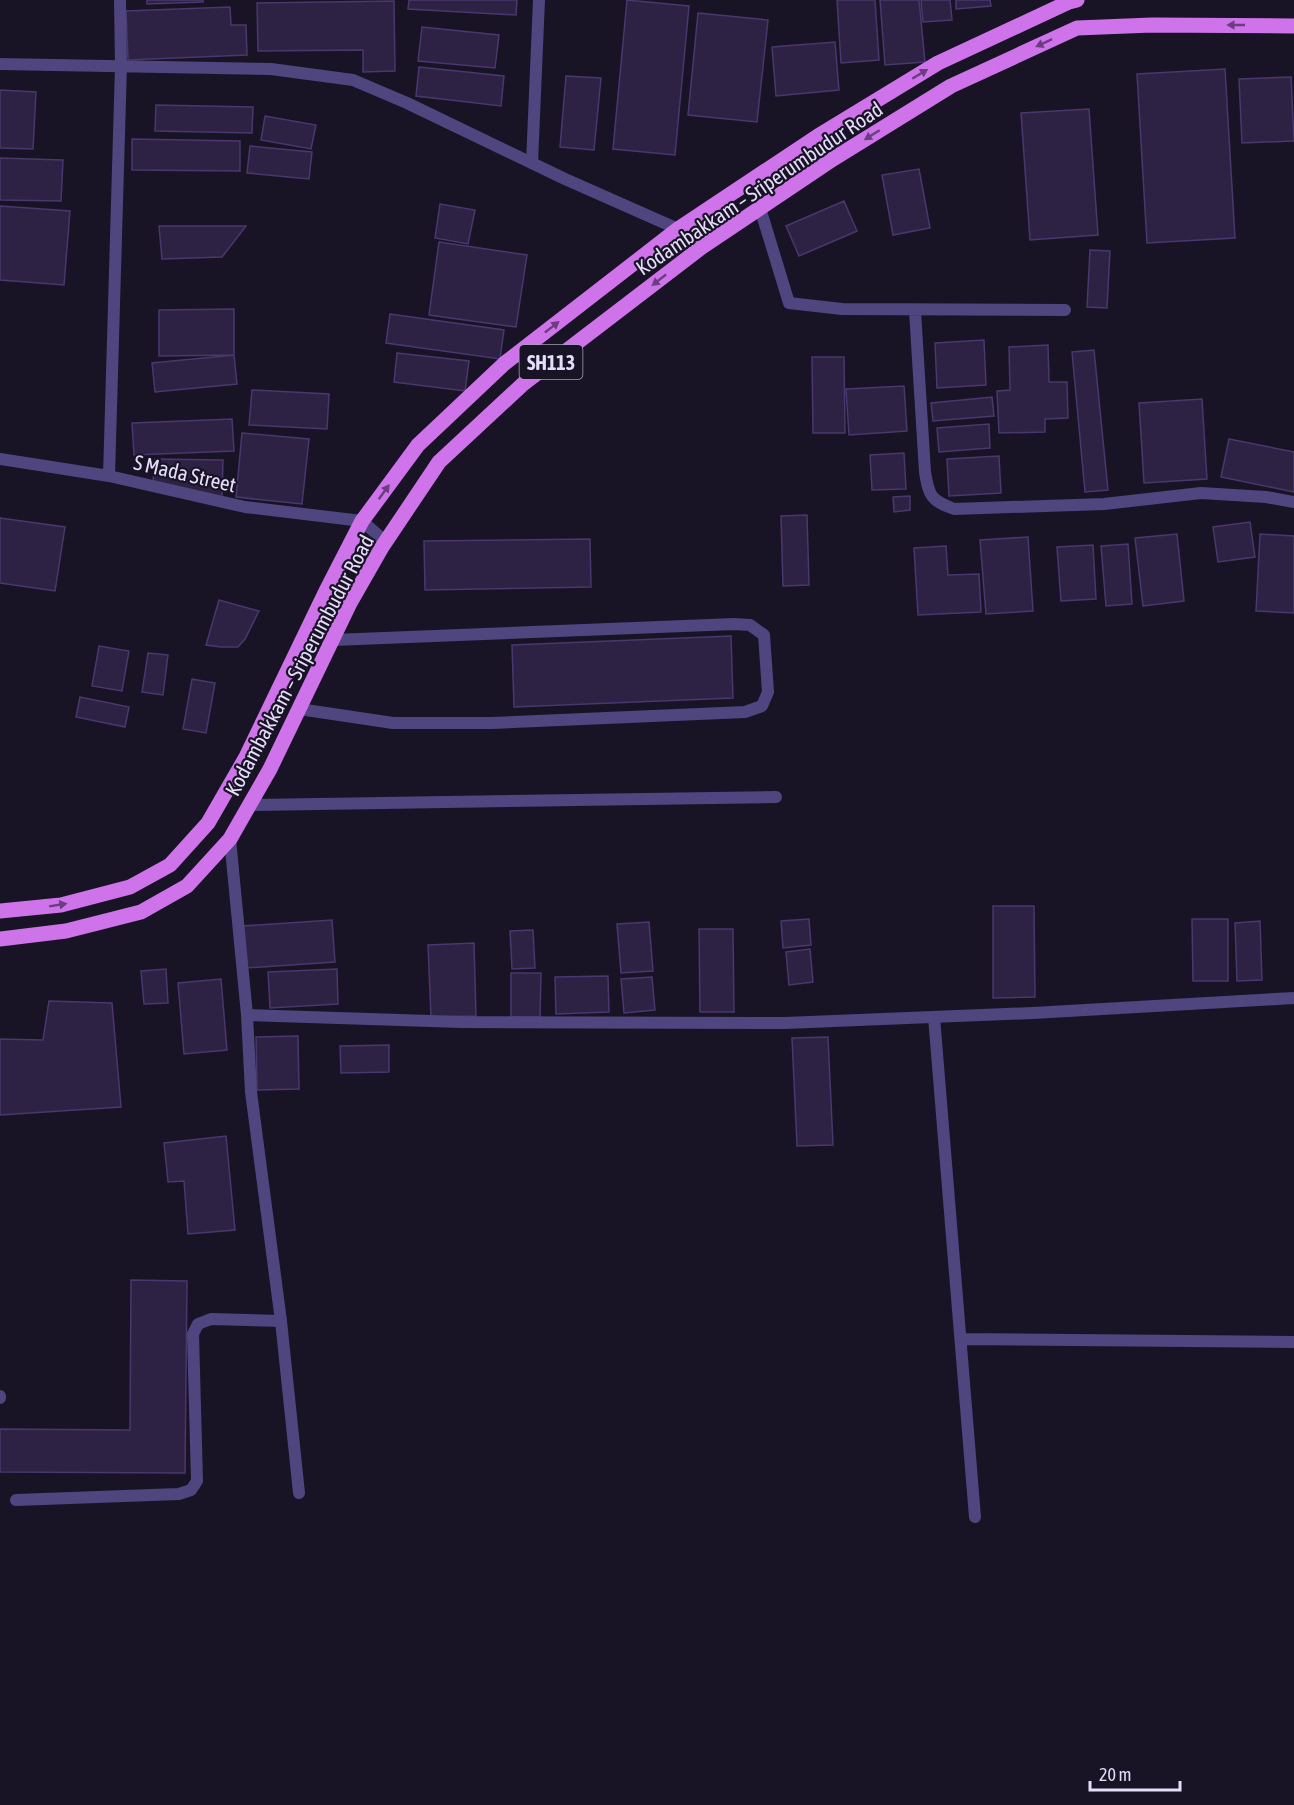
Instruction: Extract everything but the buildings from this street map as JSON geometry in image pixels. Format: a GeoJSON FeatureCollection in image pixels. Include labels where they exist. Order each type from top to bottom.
{"type":"FeatureCollection","features":[{"type":"Feature","properties":{"kind":"main road","name":"Kodambakkam – Sriperumbudur Road"},"geometry":{"type":"LineString","coordinates":[[0,912],[61,905],[130,887],[170,864],[178,856],[208,823],[246,757],[362,521],[418,445],[505,363],[678,229],[818,136],[938,63],[1077,0]]}},
{"type":"Feature","properties":{"kind":"main road","name":"Kodambakkam – Sriperumbudur Road"},"geometry":{"type":"LineString","coordinates":[[0,939],[66,931],[141,912],[188,886],[230,839],[270,769],[350,603],[386,542],[439,462],[523,384],[702,247],[833,159],[951,87],[1077,28],[1152,25],[1294,26]]}},
{"type":"Feature","properties":{"kind":"street"},"geometry":{"type":"LineString","coordinates":[[109,476],[121,66],[120,0]]}},
{"type":"Feature","properties":{"kind":"street"},"geometry":{"type":"LineString","coordinates":[[532,163],[539,0]]}},
{"type":"Feature","properties":{"kind":"street"},"geometry":{"type":"LineString","coordinates":[[0,64],[271,69],[352,80],[407,103],[678,229],[702,247]]}},
{"type":"Feature","properties":{"kind":"street"},"geometry":{"type":"LineString","coordinates":[[760,208],[789,303],[842,309],[915,311],[1065,310]]}},
{"type":"Feature","properties":{"kind":"street"},"geometry":{"type":"LineString","coordinates":[[915,311],[925,472],[927,487],[935,502],[954,509],[1092,504],[1201,493],[1266,497],[1294,502]]}},
{"type":"Feature","properties":{"kind":"street","name":"S Mada Street"},"geometry":{"type":"LineString","coordinates":[[0,459],[109,476],[245,507],[362,521]]}},
{"type":"Feature","properties":{"kind":"street"},"geometry":{"type":"LineString","coordinates":[[362,521],[386,542]]}},
{"type":"Feature","properties":{"kind":"street"},"geometry":{"type":"LineString","coordinates":[[299,709],[393,723],[492,723],[745,712],[762,706],[768,692],[764,635],[750,625],[333,640]]}},
{"type":"Feature","properties":{"kind":"street"},"geometry":{"type":"LineString","coordinates":[[250,805],[776,797]]}},
{"type":"Feature","properties":{"kind":"street"},"geometry":{"type":"LineString","coordinates":[[230,839],[247,1015],[251,1092],[281,1321],[299,1493]]}},
{"type":"Feature","properties":{"kind":"street"},"geometry":{"type":"LineString","coordinates":[[247,1015],[461,1022],[785,1023],[1294,998]]}},
{"type":"Feature","properties":{"kind":"street"},"geometry":{"type":"LineString","coordinates":[[934,1017],[975,1517]]}},
{"type":"Feature","properties":{"kind":"street"},"geometry":{"type":"LineString","coordinates":[[16,1500],[179,1494],[190,1490],[196,1481],[193,1334],[198,1324],[211,1319],[281,1321]]}},
{"type":"Feature","properties":{"kind":"street"},"geometry":{"type":"LineString","coordinates":[[961,1339],[1294,1342]]}}]}
